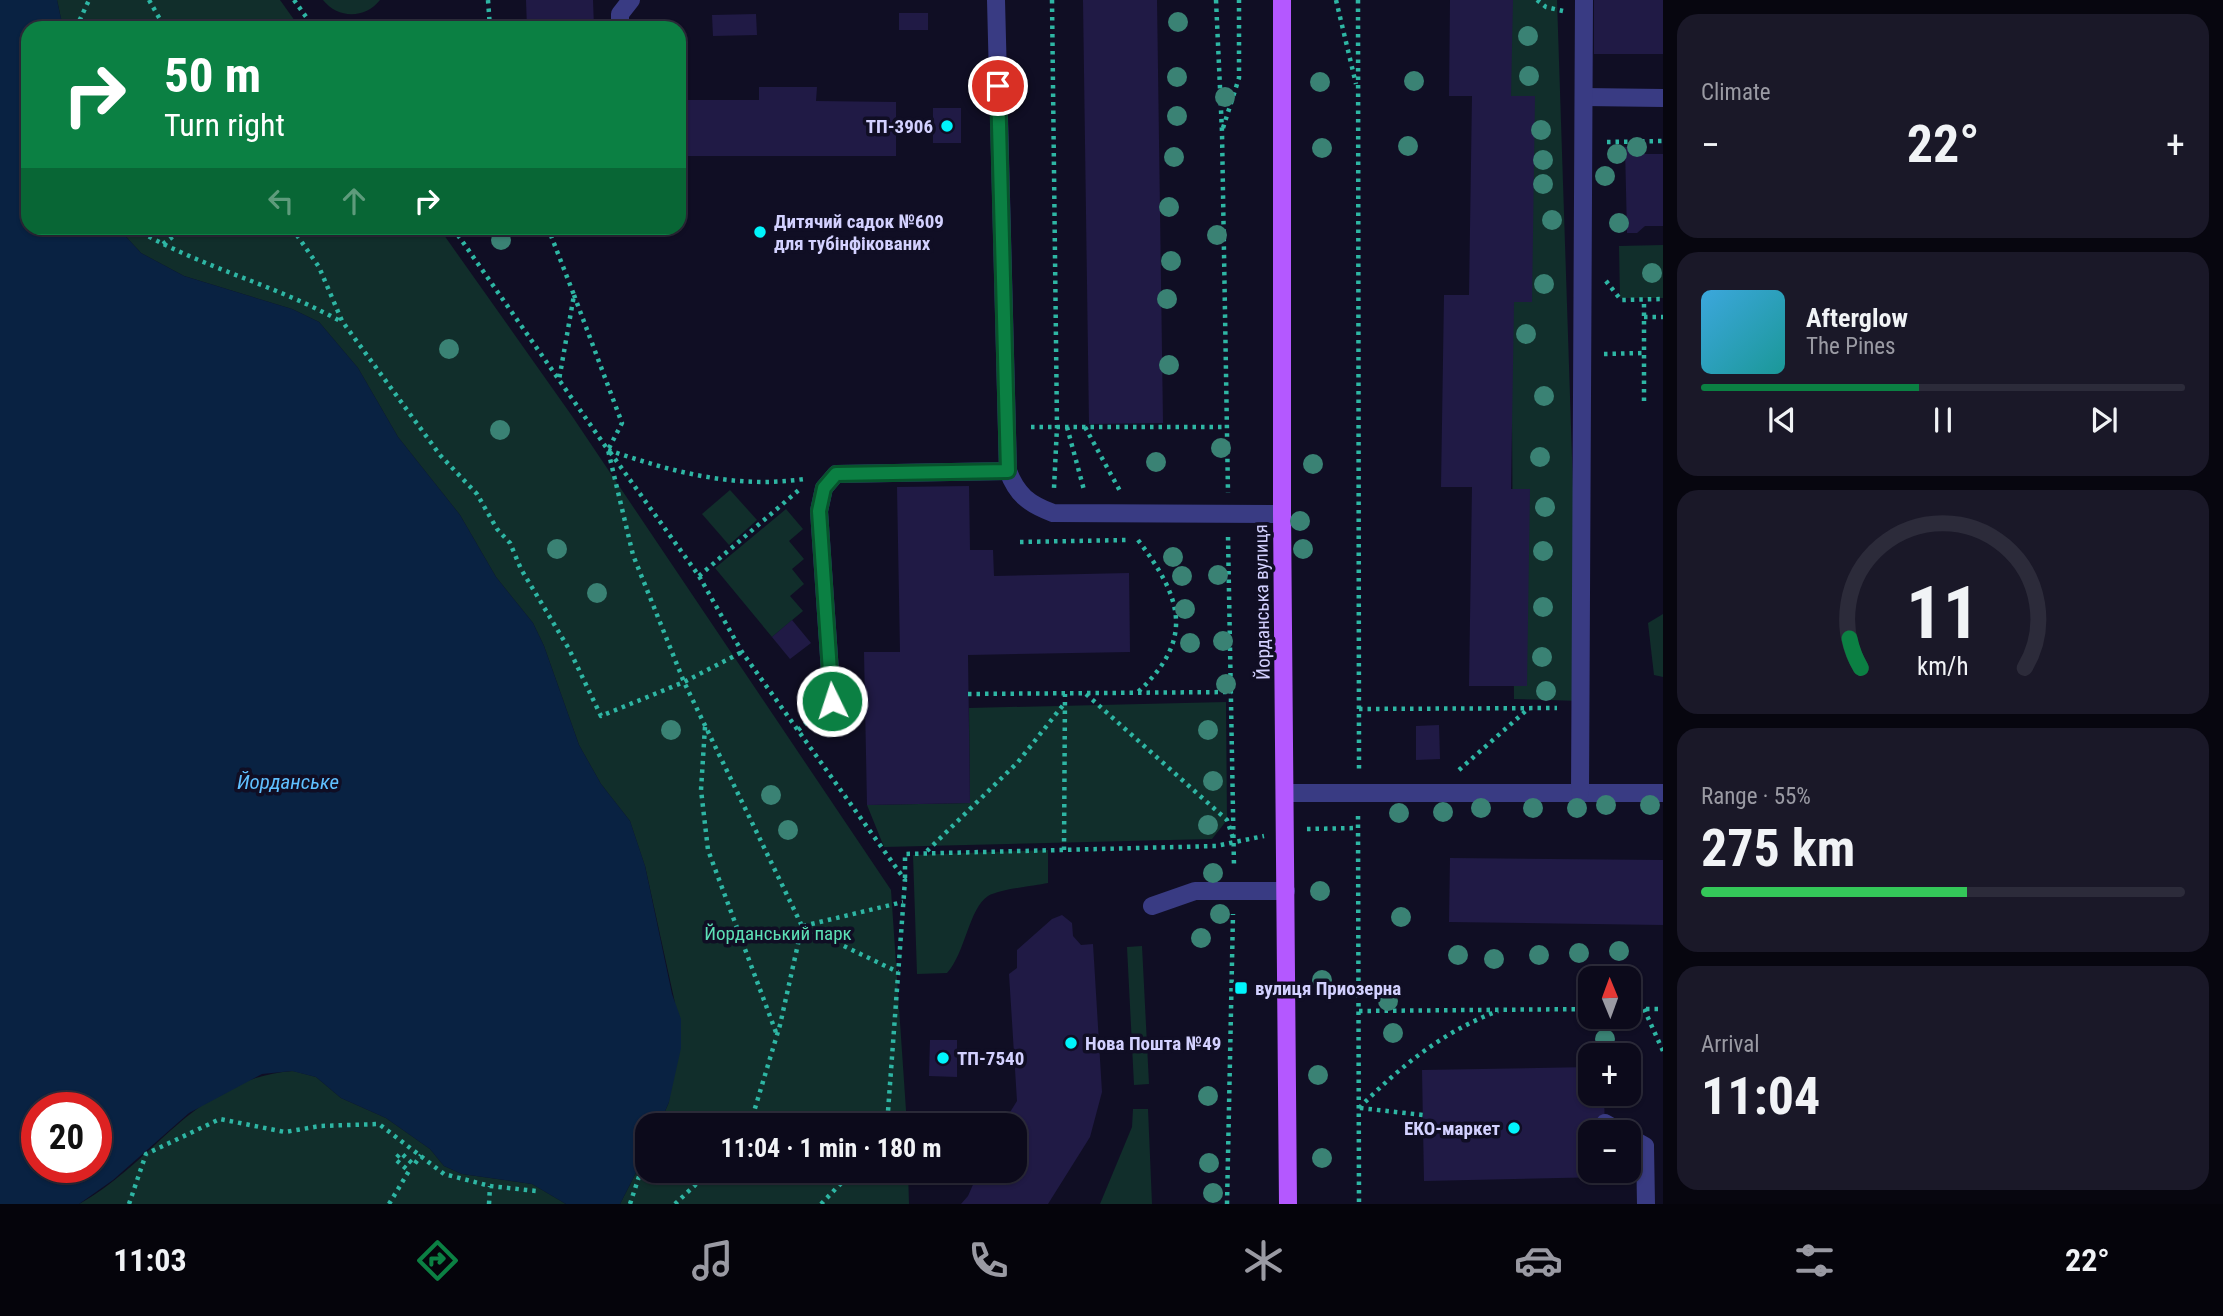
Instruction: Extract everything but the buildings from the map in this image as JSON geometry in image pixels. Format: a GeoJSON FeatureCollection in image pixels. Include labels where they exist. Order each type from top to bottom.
{"type":"FeatureCollection","features":[{"type":"Feature","properties":{"kind":"main road","name":"Йорданська вулиця"},"geometry":{"type":"LineString","coordinates":[[1282,0],[1282,514],[1289,1204]]}},
{"type":"Feature","properties":{"kind":"lane"},"geometry":{"type":"LineString","coordinates":[[620,21],[620,14],[631,0]]}},
{"type":"Feature","properties":{"kind":"lane"},"geometry":{"type":"LineString","coordinates":[[996,0],[1008,471],[1015,490],[1034,506],[1052,513],[1282,514]]}},
{"type":"Feature","properties":{"kind":"lane"},"geometry":{"type":"LineString","coordinates":[[1580,793],[1584,0]]}},
{"type":"Feature","properties":{"kind":"lane"},"geometry":{"type":"LineString","coordinates":[[1584,97],[1663,98]]}},
{"type":"Feature","properties":{"kind":"lane"},"geometry":{"type":"LineString","coordinates":[[832,701],[819,511],[824,488],[836,474],[1008,471]]}},
{"type":"Feature","properties":{"kind":"lane"},"geometry":{"type":"LineString","coordinates":[[1286,793],[1663,793]]}},
{"type":"Feature","properties":{"kind":"lane"},"geometry":{"type":"LineString","coordinates":[[1152,905],[1195,891],[1286,891]]}},
{"type":"Feature","properties":{"kind":"lane"},"geometry":{"type":"LineString","coordinates":[[1641,1144],[1645,1146],[1646,1204]]}},
{"type":"Feature","properties":{"kind":"path"},"geometry":{"type":"LineString","coordinates":[[79,21],[89,0]]}},
{"type":"Feature","properties":{"kind":"path"},"geometry":{"type":"LineString","coordinates":[[149,0],[160,21]]}},
{"type":"Feature","properties":{"kind":"path"},"geometry":{"type":"LineString","coordinates":[[294,0],[309,21]]}},
{"type":"Feature","properties":{"kind":"path"},"geometry":{"type":"LineString","coordinates":[[488,0],[490,21]]}},
{"type":"Feature","properties":{"kind":"path"},"geometry":{"type":"LineString","coordinates":[[1052,0],[1057,427],[1052,513]]}},
{"type":"Feature","properties":{"kind":"path"},"geometry":{"type":"LineString","coordinates":[[1216,0],[1222,132],[1235,844],[1227,1204]]}},
{"type":"Feature","properties":{"kind":"path"},"geometry":{"type":"LineString","coordinates":[[1222,132],[1239,78],[1239,0]]}},
{"type":"Feature","properties":{"kind":"path"},"geometry":{"type":"LineString","coordinates":[[1336,0],[1358,91]]}},
{"type":"Feature","properties":{"kind":"path"},"geometry":{"type":"LineString","coordinates":[[1358,0],[1359,1204]]}},
{"type":"Feature","properties":{"kind":"path"},"geometry":{"type":"LineString","coordinates":[[147,235],[310,303],[342,321]]}},
{"type":"Feature","properties":{"kind":"path"},"geometry":{"type":"LineString","coordinates":[[163,244],[175,235]]}},
{"type":"Feature","properties":{"kind":"path"},"geometry":{"type":"LineString","coordinates":[[297,235],[319,267],[342,321],[418,427],[477,494],[498,529],[510,543],[525,575],[569,649],[601,716],[684,682],[742,652]]}},
{"type":"Feature","properties":{"kind":"path"},"geometry":{"type":"LineString","coordinates":[[458,235],[699,576],[742,652],[905,880]]}},
{"type":"Feature","properties":{"kind":"path"},"geometry":{"type":"LineString","coordinates":[[551,235],[622,423],[608,450],[633,555],[684,682],[802,926],[898,972]]}},
{"type":"Feature","properties":{"kind":"path"},"geometry":{"type":"LineString","coordinates":[[1600,273],[1621,300],[1663,299]]}},
{"type":"Feature","properties":{"kind":"path"},"geometry":{"type":"LineString","coordinates":[[559,380],[574,295]]}},
{"type":"Feature","properties":{"kind":"path"},"geometry":{"type":"LineString","coordinates":[[1644,299],[1644,401]]}},
{"type":"Feature","properties":{"kind":"path"},"geometry":{"type":"LineString","coordinates":[[1644,317],[1663,317]]}},
{"type":"Feature","properties":{"kind":"path"},"geometry":{"type":"LineString","coordinates":[[1583,354],[1644,354]]}},
{"type":"Feature","properties":{"kind":"path"},"geometry":{"type":"LineString","coordinates":[[1057,427],[1226,427]]}},
{"type":"Feature","properties":{"kind":"path"},"geometry":{"type":"LineString","coordinates":[[1067,427],[1090,513]]}},
{"type":"Feature","properties":{"kind":"path"},"geometry":{"type":"LineString","coordinates":[[1085,427],[1132,513]]}},
{"type":"Feature","properties":{"kind":"path"},"geometry":{"type":"LineString","coordinates":[[608,450],[664,469],[712,480],[772,484],[814,477],[699,576]]}},
{"type":"Feature","properties":{"kind":"path"},"geometry":{"type":"LineString","coordinates":[[1138,540],[1162,572],[1176,602],[1174,639],[1161,670],[1138,693]]}},
{"type":"Feature","properties":{"kind":"path"},"geometry":{"type":"LineString","coordinates":[[968,694],[1232,692]]}},
{"type":"Feature","properties":{"kind":"path"},"geometry":{"type":"LineString","coordinates":[[1085,693],[1227,820],[1235,844]]}},
{"type":"Feature","properties":{"kind":"path"},"geometry":{"type":"LineString","coordinates":[[1064,850],[1065,694]]}},
{"type":"Feature","properties":{"kind":"path"},"geometry":{"type":"LineString","coordinates":[[926,852],[1018,762],[1065,704]]}},
{"type":"Feature","properties":{"kind":"path"},"geometry":{"type":"LineString","coordinates":[[1359,709],[1581,707]]}},
{"type":"Feature","properties":{"kind":"path"},"geometry":{"type":"LineString","coordinates":[[1434,793],[1529,708]]}},
{"type":"Feature","properties":{"kind":"path"},"geometry":{"type":"LineString","coordinates":[[705,726],[701,790],[709,850],[777,1035]]}},
{"type":"Feature","properties":{"kind":"path"},"geometry":{"type":"LineString","coordinates":[[888,1113],[905,855],[926,852],[1235,844],[1286,830],[1358,828]]}},
{"type":"Feature","properties":{"kind":"path"},"geometry":{"type":"LineString","coordinates":[[802,926],[903,902]]}},
{"type":"Feature","properties":{"kind":"path"},"geometry":{"type":"LineString","coordinates":[[754,1113],[777,1035],[802,926]]}},
{"type":"Feature","properties":{"kind":"path"},"geometry":{"type":"LineString","coordinates":[[1359,1011],[1578,1009]]}},
{"type":"Feature","properties":{"kind":"path"},"geometry":{"type":"LineString","coordinates":[[1663,1009],[1644,1009],[1663,1051]]}},
{"type":"Feature","properties":{"kind":"path"},"geometry":{"type":"LineString","coordinates":[[1359,1108],[1413,1057],[1463,1024],[1503,1010]]}},
{"type":"Feature","properties":{"kind":"path"},"geometry":{"type":"LineString","coordinates":[[1359,1108],[1423,1115]]}},
{"type":"Feature","properties":{"kind":"path"},"geometry":{"type":"LineString","coordinates":[[129,1204],[146,1154],[219,1119],[285,1132],[320,1126],[379,1124],[444,1174],[490,1186],[536,1191]]}},
{"type":"Feature","properties":{"kind":"path"},"geometry":{"type":"LineString","coordinates":[[389,1204],[408,1171],[395,1159],[401,1153],[414,1166],[421,1155]]}},
{"type":"Feature","properties":{"kind":"path"},"geometry":{"type":"LineString","coordinates":[[630,1204],[637,1183]]}},
{"type":"Feature","properties":{"kind":"path"},"geometry":{"type":"LineString","coordinates":[[675,1204],[697,1183]]}},
{"type":"Feature","properties":{"kind":"path"},"geometry":{"type":"LineString","coordinates":[[821,1204],[841,1183]]}},
{"type":"Feature","properties":{"kind":"path"},"geometry":{"type":"LineString","coordinates":[[489,1204],[490,1186]]}},
{"type":"Feature","properties":{"kind":"green space"},"geometry":{"type":"Polygon","coordinates":[[[57,0],[280,0],[295,21],[62,21],[57,0]]]}},
{"type":"Feature","properties":{"kind":"green space"},"geometry":{"type":"Polygon","coordinates":[[[323,0],[380,0],[367,11],[352,14],[336,11],[323,0]]]}},
{"type":"Feature","properties":{"kind":"green space"},"geometry":{"type":"Polygon","coordinates":[[[1509,0],[1557,0],[1580,701],[1514,699],[1509,0]]]}},
{"type":"Feature","properties":{"kind":"green space","name":"Йорданський парк"},"geometry":{"type":"Polygon","coordinates":[[[124,235],[444,235],[572,416],[891,890],[906,1113],[664,1113],[669,1102],[675,1003],[645,866],[630,821],[601,784],[579,745],[544,646],[533,623],[496,577],[460,515],[398,437],[358,368],[319,322],[292,309],[184,276],[141,253],[124,235]]]}},
{"type":"Feature","properties":{"kind":"green space"},"geometry":{"type":"Polygon","coordinates":[[[1663,245],[1663,298],[1620,298],[1619,246],[1663,245]]]}},
{"type":"Feature","properties":{"kind":"green space"},"geometry":{"type":"Polygon","coordinates":[[[730,490],[757,520],[729,545],[702,514],[730,490]]]}},
{"type":"Feature","properties":{"kind":"green space"},"geometry":{"type":"Polygon","coordinates":[[[786,509],[803,529],[789,541],[804,559],[792,569],[804,584],[790,596],[803,611],[772,637],[715,568],[786,509]]]}},
{"type":"Feature","properties":{"kind":"green space"},"geometry":{"type":"Polygon","coordinates":[[[1663,614],[1663,677],[1654,675],[1648,623],[1663,614]]]}},
{"type":"Feature","properties":{"kind":"green space"},"geometry":{"type":"Polygon","coordinates":[[[1226,702],[1227,820],[1212,839],[884,847],[867,805],[970,803],[969,708],[1226,702]]]}},
{"type":"Feature","properties":{"kind":"green space"},"geometry":{"type":"Polygon","coordinates":[[[1048,850],[1048,883],[988,896],[976,910],[958,955],[947,973],[917,974],[913,855],[1048,850]]]}},
{"type":"Feature","properties":{"kind":"green space"},"geometry":{"type":"Polygon","coordinates":[[[1142,946],[1149,1084],[1134,1085],[1127,947],[1142,946]]]}},
{"type":"Feature","properties":{"kind":"green space"},"geometry":{"type":"Polygon","coordinates":[[[293,1071],[316,1077],[341,1098],[386,1118],[430,1149],[444,1166],[462,1174],[532,1184],[566,1204],[79,1204],[112,1183],[202,1105],[228,1089],[258,1077],[293,1071]]]}},
{"type":"Feature","properties":{"kind":"green space"},"geometry":{"type":"Polygon","coordinates":[[[1133,1109],[1148,1109],[1152,1204],[1100,1204],[1132,1127],[1133,1109]]]}},
{"type":"Feature","properties":{"kind":"green space"},"geometry":{"type":"Polygon","coordinates":[[[635,1175],[635,1183],[908,1183],[909,1204],[620,1204],[635,1175]]]}},
{"type":"Feature","properties":{"kind":"water","name":"Йорданське"},"geometry":{"type":"Polygon","coordinates":[[[0,0],[57,0],[62,21],[21,21],[21,235],[124,235],[141,253],[184,276],[292,309],[319,322],[358,368],[398,437],[460,515],[496,577],[533,623],[544,646],[579,745],[601,784],[630,821],[645,866],[672,994],[681,1019],[681,1048],[669,1102],[664,1113],[635,1113],[635,1175],[620,1204],[566,1204],[532,1184],[462,1174],[444,1166],[430,1149],[386,1118],[341,1098],[316,1077],[292,1071],[262,1074],[189,1113],[112,1181],[112,1092],[21,1092],[21,1183],[109,1183],[79,1204],[0,1204],[0,0]]]}},
{"type":"Feature","properties":{"kind":"place","name":"ТП-3906"},"geometry":{"type":"Point","coordinates":[947,126]}},
{"type":"Feature","properties":{"kind":"place","name":"Дитячий садок №609 для тубінфікованих"},"geometry":{"type":"Point","coordinates":[760,232]}},
{"type":"Feature","properties":{"kind":"place","name":"вулиця Приозерна"},"geometry":{"type":"Point","coordinates":[1241,988]}},
{"type":"Feature","properties":{"kind":"place","name":"Нова Пошта №49"},"geometry":{"type":"Point","coordinates":[1071,1043]}},
{"type":"Feature","properties":{"kind":"place","name":"ТП-7540"},"geometry":{"type":"Point","coordinates":[943,1058]}},
{"type":"Feature","properties":{"kind":"place","name":"ЕКО-маркет"},"geometry":{"type":"Point","coordinates":[1514,1128]}},
{"type":"Feature","properties":{"kind":"route"},"geometry":{"type":"LineString","coordinates":[[832,701],[819,511],[824,488],[836,474],[1008,471],[998,86]]}}]}
